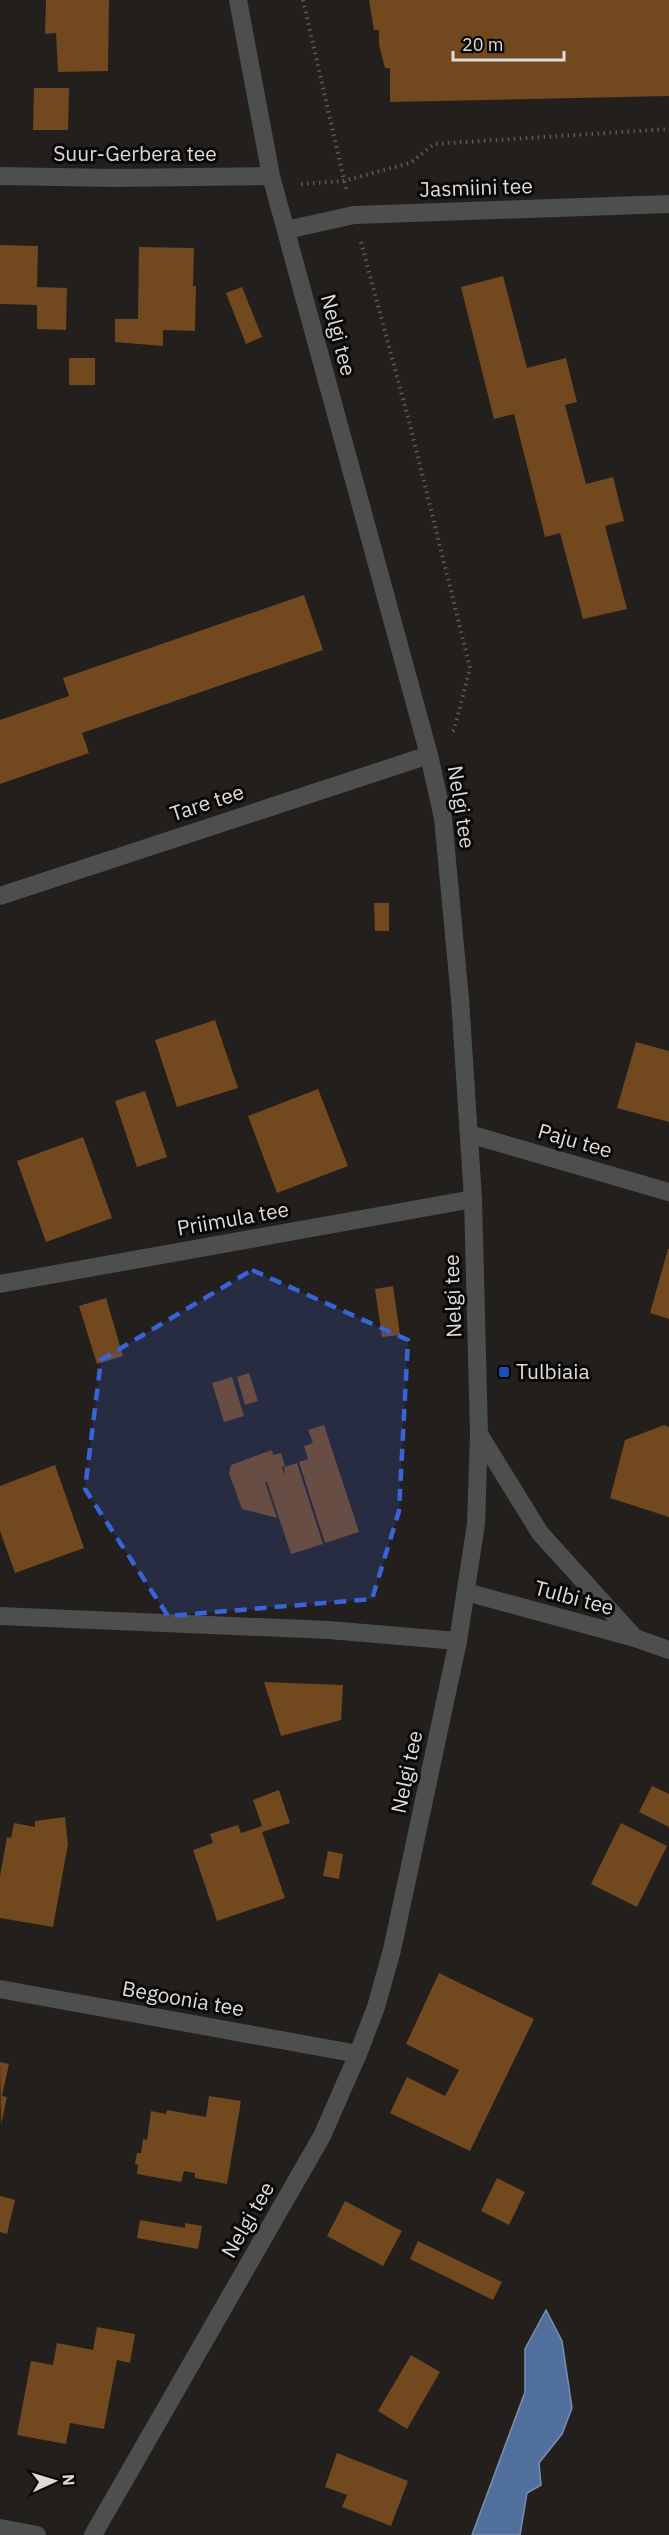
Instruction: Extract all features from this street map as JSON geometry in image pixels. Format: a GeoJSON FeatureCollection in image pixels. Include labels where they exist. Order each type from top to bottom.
{"type":"FeatureCollection","features":[{"type":"Feature","properties":{"kind":"street","name":"Nelgi tee"},"geometry":{"type":"LineString","coordinates":[[93,2535],[322,2136],[376,2007],[392,1950],[458,1641],[476,1524],[479,1434],[473,1199],[460,999],[443,818],[429,755],[271,176],[238,0]]}},
{"type":"Feature","properties":{"kind":"street","name":"Suur-Gerbera tee"},"geometry":{"type":"LineString","coordinates":[[0,176],[114,178],[271,176]]}},
{"type":"Feature","properties":{"kind":"street","name":"Jasmiini tee"},"geometry":{"type":"LineString","coordinates":[[286,231],[354,215],[669,204]]}},
{"type":"Feature","properties":{"kind":"street","name":"Tare tee"},"geometry":{"type":"LineString","coordinates":[[0,896],[429,755]]}},
{"type":"Feature","properties":{"kind":"street","name":"Paju tee"},"geometry":{"type":"LineString","coordinates":[[469,1134],[669,1192]]}},
{"type":"Feature","properties":{"kind":"street","name":"Priimula tee"},"geometry":{"type":"LineString","coordinates":[[0,1284],[473,1199]]}},
{"type":"Feature","properties":{"kind":"street"},"geometry":{"type":"LineString","coordinates":[[479,1434],[540,1533],[635,1638]]}},
{"type":"Feature","properties":{"kind":"street","name":"Tulbi tee"},"geometry":{"type":"LineString","coordinates":[[466,1592],[635,1638],[669,1650]]}},
{"type":"Feature","properties":{"kind":"street"},"geometry":{"type":"LineString","coordinates":[[0,1616],[329,1630],[458,1641]]}},
{"type":"Feature","properties":{"kind":"street","name":"Begoonia tee"},"geometry":{"type":"LineString","coordinates":[[0,1989],[358,2054]]}},
{"type":"Feature","properties":{"kind":"street"},"geometry":{"type":"LineString","coordinates":[[0,2528],[37,2535]]}},
{"type":"Feature","properties":{"kind":"path"},"geometry":{"type":"LineString","coordinates":[[303,0],[343,181],[414,441],[471,668],[454,730],[429,755]]}},
{"type":"Feature","properties":{"kind":"path"},"geometry":{"type":"LineString","coordinates":[[301,184],[343,181],[410,163],[434,144],[669,129]]}},
{"type":"Feature","properties":{"kind":"highlighted area"},"geometry":{"type":"Polygon","coordinates":[[[252,1270],[408,1340],[399,1511],[372,1599],[168,1616],[85,1489],[101,1360],[252,1270]]]}},
{"type":"Feature","properties":{"kind":"water"},"geometry":{"type":"Polygon","coordinates":[[[546,2310],[562,2341],[572,2408],[562,2434],[539,2463],[541,2485],[527,2493],[520,2535],[472,2535],[525,2392],[525,2349],[546,2310]]]}},
{"type":"Feature","properties":{"kind":"building"},"geometry":{"type":"Polygon","coordinates":[[[46,0],[109,0],[108,71],[58,72],[56,33],[45,34],[46,0]]]}},
{"type":"Feature","properties":{"kind":"building"},"geometry":{"type":"Polygon","coordinates":[[[369,0],[669,0],[669,96],[390,102],[390,68],[385,68],[379,45],[379,30],[374,30],[369,0]]]}},
{"type":"Feature","properties":{"kind":"building"},"geometry":{"type":"Polygon","coordinates":[[[34,88],[69,88],[68,130],[33,130],[34,88]]]}},
{"type":"Feature","properties":{"kind":"building"},"geometry":{"type":"Polygon","coordinates":[[[0,245],[38,246],[37,287],[67,288],[66,330],[37,329],[37,305],[0,304],[0,245]]]}},
{"type":"Feature","properties":{"kind":"building"},"geometry":{"type":"Polygon","coordinates":[[[139,247],[194,248],[195,331],[163,330],[163,346],[115,342],[115,319],[138,319],[139,247]]]}},
{"type":"Feature","properties":{"kind":"building"},"geometry":{"type":"Polygon","coordinates":[[[503,276],[527,368],[566,358],[577,402],[565,405],[586,484],[613,477],[624,521],[605,526],[627,609],[583,619],[560,533],[545,537],[514,414],[494,419],[461,287],[503,276]]]}},
{"type":"Feature","properties":{"kind":"building"},"geometry":{"type":"Polygon","coordinates":[[[242,287],[262,337],[246,344],[226,293],[242,287]]]}},
{"type":"Feature","properties":{"kind":"building"},"geometry":{"type":"Polygon","coordinates":[[[69,358],[95,358],[95,385],[69,385],[69,358]]]}},
{"type":"Feature","properties":{"kind":"building"},"geometry":{"type":"Polygon","coordinates":[[[304,595],[323,650],[82,733],[89,753],[0,784],[0,720],[69,696],[63,678],[304,595]]]}},
{"type":"Feature","properties":{"kind":"building"},"geometry":{"type":"Polygon","coordinates":[[[374,903],[389,903],[389,931],[375,931],[374,903]]]}},
{"type":"Feature","properties":{"kind":"building"},"geometry":{"type":"Polygon","coordinates":[[[215,1020],[238,1088],[177,1107],[155,1040],[215,1020]]]}},
{"type":"Feature","properties":{"kind":"building"},"geometry":{"type":"Polygon","coordinates":[[[636,1042],[669,1051],[669,1122],[617,1108],[636,1042]]]}},
{"type":"Feature","properties":{"kind":"building"},"geometry":{"type":"Polygon","coordinates":[[[318,1089],[348,1166],[277,1193],[248,1116],[318,1089]]]}},
{"type":"Feature","properties":{"kind":"building"},"geometry":{"type":"Polygon","coordinates":[[[145,1091],[167,1157],[137,1167],[115,1101],[145,1091]]]}},
{"type":"Feature","properties":{"kind":"building"},"geometry":{"type":"Polygon","coordinates":[[[83,1137],[112,1218],[46,1242],[17,1161],[83,1137]]]}},
{"type":"Feature","properties":{"kind":"building"},"geometry":{"type":"Polygon","coordinates":[[[669,1249],[669,1319],[650,1313],[669,1249]]]}},
{"type":"Feature","properties":{"kind":"building"},"geometry":{"type":"Polygon","coordinates":[[[393,1286],[400,1335],[382,1337],[375,1289],[393,1286]]]}},
{"type":"Feature","properties":{"kind":"building"},"geometry":{"type":"Polygon","coordinates":[[[106,1298],[123,1356],[97,1364],[79,1306],[106,1298]]]}},
{"type":"Feature","properties":{"kind":"building"},"geometry":{"type":"Polygon","coordinates":[[[249,1373],[258,1401],[245,1405],[237,1377],[249,1373]]]}},
{"type":"Feature","properties":{"kind":"building"},"geometry":{"type":"Polygon","coordinates":[[[232,1377],[244,1416],[224,1422],[212,1383],[232,1377]]]}},
{"type":"Feature","properties":{"kind":"building"},"geometry":{"type":"Polygon","coordinates":[[[324,1425],[359,1532],[325,1543],[299,1462],[308,1459],[304,1446],[313,1443],[308,1430],[324,1425]]]}},
{"type":"Feature","properties":{"kind":"building"},"geometry":{"type":"Polygon","coordinates":[[[664,1425],[669,1427],[669,1517],[610,1498],[625,1440],[664,1425]]]}},
{"type":"Feature","properties":{"kind":"building"},"geometry":{"type":"Polygon","coordinates":[[[272,1450],[273,1455],[281,1453],[285,1466],[282,1467],[285,1477],[284,1467],[297,1463],[323,1544],[291,1554],[267,1482],[265,1482],[277,1518],[242,1509],[229,1473],[231,1465],[272,1450]]]}},
{"type":"Feature","properties":{"kind":"building"},"geometry":{"type":"Polygon","coordinates":[[[55,1465],[84,1548],[15,1573],[0,1531],[0,1486],[55,1465]]]}},
{"type":"Feature","properties":{"kind":"building"},"geometry":{"type":"Polygon","coordinates":[[[264,1682],[343,1685],[341,1720],[281,1736],[264,1682]]]}},
{"type":"Feature","properties":{"kind":"building"},"geometry":{"type":"Polygon","coordinates":[[[652,1786],[669,1794],[669,1827],[639,1812],[652,1786]]]}},
{"type":"Feature","properties":{"kind":"building"},"geometry":{"type":"Polygon","coordinates":[[[279,1790],[290,1823],[262,1832],[285,1898],[217,1921],[193,1850],[213,1843],[210,1834],[238,1825],[241,1833],[262,1826],[253,1800],[279,1790]]]}},
{"type":"Feature","properties":{"kind":"building"},"geometry":{"type":"Polygon","coordinates":[[[65,1817],[68,1844],[53,1927],[0,1918],[0,1876],[7,1837],[11,1838],[14,1823],[35,1827],[35,1821],[65,1817]]]}},
{"type":"Feature","properties":{"kind":"building"},"geometry":{"type":"Polygon","coordinates":[[[621,1823],[667,1846],[637,1907],[591,1884],[621,1823]]]}},
{"type":"Feature","properties":{"kind":"building"},"geometry":{"type":"Polygon","coordinates":[[[328,1851],[343,1854],[339,1879],[323,1876],[328,1851]]]}},
{"type":"Feature","properties":{"kind":"building"},"geometry":{"type":"Polygon","coordinates":[[[439,1973],[534,2019],[470,2151],[390,2113],[407,2077],[445,2096],[459,2070],[406,2044],[439,1973]]]}},
{"type":"Feature","properties":{"kind":"building"},"geometry":{"type":"Polygon","coordinates":[[[0,2062],[9,2064],[2,2096],[7,2097],[1,2125],[0,2062]]]}},
{"type":"Feature","properties":{"kind":"building"},"geometry":{"type":"Polygon","coordinates":[[[209,2096],[241,2101],[227,2184],[195,2178],[195,2173],[184,2171],[181,2182],[137,2174],[138,2165],[135,2164],[137,2153],[141,2153],[143,2139],[147,2140],[151,2111],[166,2114],[167,2110],[206,2117],[209,2096]]]}},
{"type":"Feature","properties":{"kind":"building"},"geometry":{"type":"Polygon","coordinates":[[[497,2178],[525,2192],[509,2225],[481,2211],[497,2178]]]}},
{"type":"Feature","properties":{"kind":"building"},"geometry":{"type":"Polygon","coordinates":[[[0,2196],[15,2200],[7,2234],[0,2232],[0,2196]]]}},
{"type":"Feature","properties":{"kind":"building"},"geometry":{"type":"Polygon","coordinates":[[[345,2201],[402,2231],[383,2266],[327,2236],[345,2201]]]}},
{"type":"Feature","properties":{"kind":"building"},"geometry":{"type":"Polygon","coordinates":[[[140,2220],[185,2228],[185,2223],[202,2226],[198,2249],[137,2238],[140,2220]]]}},
{"type":"Feature","properties":{"kind":"building"},"geometry":{"type":"Polygon","coordinates":[[[418,2241],[502,2282],[493,2300],[410,2259],[418,2241]]]}},
{"type":"Feature","properties":{"kind":"building"},"geometry":{"type":"Polygon","coordinates":[[[97,2327],[135,2334],[130,2363],[117,2360],[104,2429],[70,2423],[66,2444],[17,2435],[31,2361],[53,2365],[57,2343],[93,2350],[97,2327]]]}},
{"type":"Feature","properties":{"kind":"building"},"geometry":{"type":"Polygon","coordinates":[[[411,2355],[440,2372],[407,2429],[378,2411],[411,2355]]]}},
{"type":"Feature","properties":{"kind":"building"},"geometry":{"type":"Polygon","coordinates":[[[337,2453],[408,2481],[391,2526],[342,2507],[347,2495],[325,2487],[337,2453]]]}},
{"type":"Feature","properties":{"kind":"place","name":"Tulbiaia"},"geometry":{"type":"Point","coordinates":[504,1372]}}]}
